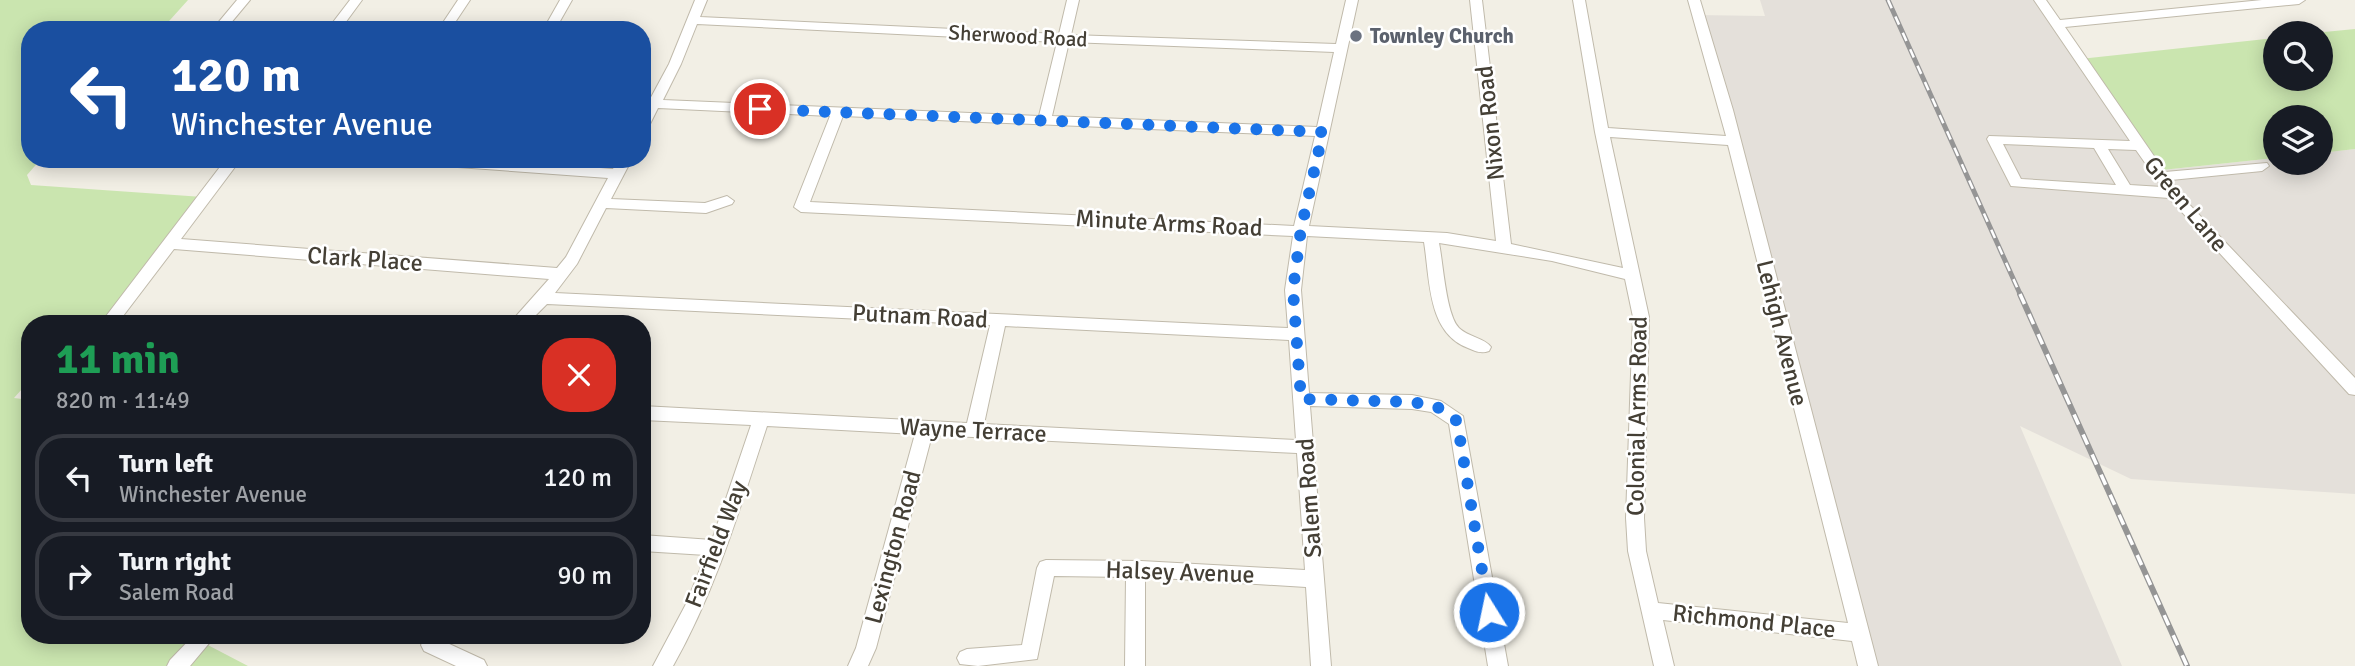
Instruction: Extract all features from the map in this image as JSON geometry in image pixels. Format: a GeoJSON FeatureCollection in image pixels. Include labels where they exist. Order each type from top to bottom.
{"type":"FeatureCollection","features":[{"type":"Feature","properties":{"kind":"street"},"geometry":{"type":"LineString","coordinates":[[226,21],[244,0]]}},
{"type":"Feature","properties":{"kind":"street"},"geometry":{"type":"LineString","coordinates":[[340,21],[356,0]]}},
{"type":"Feature","properties":{"kind":"street"},"geometry":{"type":"LineString","coordinates":[[450,21],[464,0]]}},
{"type":"Feature","properties":{"kind":"street"},"geometry":{"type":"LineString","coordinates":[[554,21],[566,0]]}},
{"type":"Feature","properties":{"kind":"street"},"geometry":{"type":"LineString","coordinates":[[651,110],[676,64],[701,0]]}},
{"type":"Feature","properties":{"kind":"street"},"geometry":{"type":"LineString","coordinates":[[1044,122],[1073,0]]}},
{"type":"Feature","properties":{"kind":"street","name":"Salem Road"},"geometry":{"type":"LineString","coordinates":[[1321,666],[1293,290],[1301,229],[1352,0]]}},
{"type":"Feature","properties":{"kind":"street","name":"Nixon Road"},"geometry":{"type":"LineString","coordinates":[[1476,0],[1504,247]]}},
{"type":"Feature","properties":{"kind":"street","name":"Colonial Arms Road"},"geometry":{"type":"LineString","coordinates":[[1579,0],[1602,132],[1641,317],[1635,518],[1637,551],[1648,610],[1664,666]]}},
{"type":"Feature","properties":{"kind":"street","name":"Lehigh Avenue"},"geometry":{"type":"LineString","coordinates":[[1694,0],[1734,141],[1868,666]]}},
{"type":"Feature","properties":{"kind":"street","name":"Green Lane"},"geometry":{"type":"LineString","coordinates":[[2040,0],[2172,193],[2355,389]]}},
{"type":"Feature","properties":{"kind":"street"},"geometry":{"type":"LineString","coordinates":[[2056,24],[2299,0]]}},
{"type":"Feature","properties":{"kind":"street","name":"Sherwood Road"},"geometry":{"type":"LineString","coordinates":[[693,20],[1342,48]]}},
{"type":"Feature","properties":{"kind":"street"},"geometry":{"type":"LineString","coordinates":[[654,104],[1323,132]]}},
{"type":"Feature","properties":{"kind":"street","name":"Minute Arms Road"},"geometry":{"type":"LineString","coordinates":[[838,112],[801,207],[1431,237],[1504,247],[1634,276]]}},
{"type":"Feature","properties":{"kind":"street"},"geometry":{"type":"LineString","coordinates":[[1602,132],[1734,141]]}},
{"type":"Feature","properties":{"kind":"street"},"geometry":{"type":"LineString","coordinates":[[2139,146],[1994,139],[2016,183],[2172,193]]}},
{"type":"Feature","properties":{"kind":"street"},"geometry":{"type":"LineString","coordinates":[[2098,144],[2126,190]]}},
{"type":"Feature","properties":{"kind":"street"},"geometry":{"type":"LineString","coordinates":[[2160,177],[2262,166]]}},
{"type":"Feature","properties":{"kind":"street"},"geometry":{"type":"LineString","coordinates":[[115,315],[227,168]]}},
{"type":"Feature","properties":{"kind":"street"},"geometry":{"type":"LineString","coordinates":[[552,168],[617,174]]}},
{"type":"Feature","properties":{"kind":"street"},"geometry":{"type":"LineString","coordinates":[[526,315],[561,274],[620,168]]}},
{"type":"Feature","properties":{"kind":"street"},"geometry":{"type":"LineString","coordinates":[[602,203],[706,208],[727,201]]}},
{"type":"Feature","properties":{"kind":"street"},"geometry":{"type":"LineString","coordinates":[[1431,237],[1445,320],[1450,330],[1472,344],[1483,347]]}},
{"type":"Feature","properties":{"kind":"street","name":"Clark Place"},"geometry":{"type":"LineString","coordinates":[[169,243],[561,274]]}},
{"type":"Feature","properties":{"kind":"street","name":"Putnam Road"},"geometry":{"type":"LineString","coordinates":[[543,298],[1296,334]]}},
{"type":"Feature","properties":{"kind":"street"},"geometry":{"type":"LineString","coordinates":[[974,430],[999,320]]}},
{"type":"Feature","properties":{"kind":"street"},"geometry":{"type":"LineString","coordinates":[[1301,399],[1412,402],[1436,406],[1457,421],[1498,666]]}},
{"type":"Feature","properties":{"kind":"street","name":"Wayne Terrace"},"geometry":{"type":"LineString","coordinates":[[651,413],[1305,447]]}},
{"type":"Feature","properties":{"kind":"street","name":"Fairfield Way"},"geometry":{"type":"LineString","coordinates":[[663,666],[680,639],[718,548],[761,419]]}},
{"type":"Feature","properties":{"kind":"street","name":"Lexington Road"},"geometry":{"type":"LineString","coordinates":[[858,666],[866,648],[925,428]]}},
{"type":"Feature","properties":{"kind":"street"},"geometry":{"type":"LineString","coordinates":[[651,544],[718,548]]}},
{"type":"Feature","properties":{"kind":"street","name":"Halsey Avenue"},"geometry":{"type":"LineString","coordinates":[[967,658],[1030,653],[1046,568],[1141,569],[1315,579]]}},
{"type":"Feature","properties":{"kind":"street"},"geometry":{"type":"LineString","coordinates":[[1135,666],[1135,575],[1141,569]]}},
{"type":"Feature","properties":{"kind":"street","name":"Richmond Place"},"geometry":{"type":"LineString","coordinates":[[1648,610],[1859,633]]}},
{"type":"Feature","properties":{"kind":"street"},"geometry":{"type":"LineString","coordinates":[[177,666],[198,644]]}},
{"type":"Feature","properties":{"kind":"street"},"geometry":{"type":"LineString","coordinates":[[432,644],[477,666]]}},
{"type":"Feature","properties":{"kind":"shaded area"},"geometry":{"type":"Polygon","coordinates":[[[1760,0],[2039,0],[2162,170],[2263,159],[2263,175],[2333,175],[2333,152],[2355,149],[2355,494],[2131,479],[2020,426],[2122,666],[1874,666],[1696,15],[1765,16],[1760,0]]]}},
{"type":"Feature","properties":{"kind":"green space"},"geometry":{"type":"Polygon","coordinates":[[[0,0],[188,0],[169,21],[21,21],[21,168],[33,168],[27,175],[31,185],[203,197],[114,315],[21,315],[21,390],[14,398],[21,399],[21,644],[206,644],[248,666],[0,666],[0,0]]]}},
{"type":"Feature","properties":{"kind":"green space"},"geometry":{"type":"Polygon","coordinates":[[[2355,29],[2355,149],[2333,152],[2333,105],[2263,105],[2263,159],[2162,170],[2080,59],[2263,39],[2263,91],[2333,91],[2333,31],[2355,29]]]}},
{"type":"Feature","properties":{"kind":"railway"},"geometry":{"type":"LineString","coordinates":[[1888,0],[2021,296]]}},
{"type":"Feature","properties":{"kind":"railway"},"geometry":{"type":"LineString","coordinates":[[2020,294],[2187,666]]}},
{"type":"Feature","properties":{"kind":"place","name":"Townley Church"},"geometry":{"type":"Point","coordinates":[1356,36]}},
{"type":"Feature","properties":{"kind":"route"},"geometry":{"type":"LineString","coordinates":[[760,109],[1323,132],[1301,229],[1293,290],[1301,399],[1412,402],[1436,406],[1457,421],[1489,612]]}}]}
